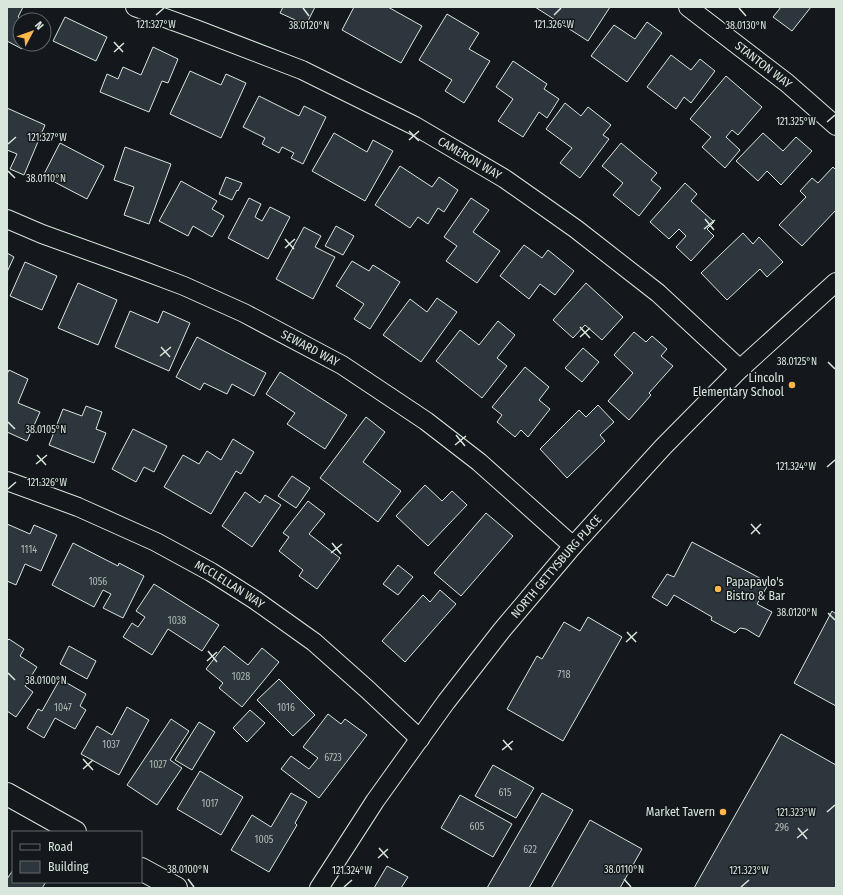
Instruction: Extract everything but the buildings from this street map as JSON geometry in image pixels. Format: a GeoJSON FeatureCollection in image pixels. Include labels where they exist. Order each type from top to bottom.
{"type":"FeatureCollection","features":[{"type":"Feature","properties":{"kind":"main road"},"geometry":{"type":"LineString","coordinates":[[7,794],[73,831]]}},
{"type":"Feature","properties":{"kind":"main road"},"geometry":{"type":"LineString","coordinates":[[142,870],[176,888]]}},
{"type":"Feature","properties":{"kind":"street","name":"CAMERON WAY"},"geometry":{"type":"LineString","coordinates":[[135,7],[302,70],[416,126],[505,179],[576,228],[658,293],[740,369]]}},
{"type":"Feature","properties":{"kind":"street","name":"STANTON WAY"},"geometry":{"type":"LineString","coordinates":[[688,7],[787,83],[836,126]]}},
{"type":"Feature","properties":{"kind":"street","name":"SEWARD WAY"},"geometry":{"type":"LineString","coordinates":[[7,219],[42,234],[191,289],[244,313],[342,365],[426,421],[479,462],[573,546]]}},
{"type":"Feature","properties":{"kind":"street","name":"NORTH GETTYSBURG PLACE"},"geometry":{"type":"LineString","coordinates":[[319,888],[375,801],[446,702],[502,630],[573,546],[663,447],[740,369],[836,282]]}},
{"type":"Feature","properties":{"kind":"street","name":"MCCLELLAN WAY"},"geometry":{"type":"LineString","coordinates":[[7,481],[85,510],[156,542],[212,572],[255,600],[314,642],[420,738]]}},
{"type":"Feature","properties":{"kind":"place","name":"Lincoln Elementary School"},"geometry":{"type":"Point","coordinates":[792,385]}},
{"type":"Feature","properties":{"kind":"place","name":"Papapavlo's Bistro & Bar"},"geometry":{"type":"Point","coordinates":[718,589]}},
{"type":"Feature","properties":{"kind":"place","name":"Market Tavern"},"geometry":{"type":"Point","coordinates":[723,812]}}]}
